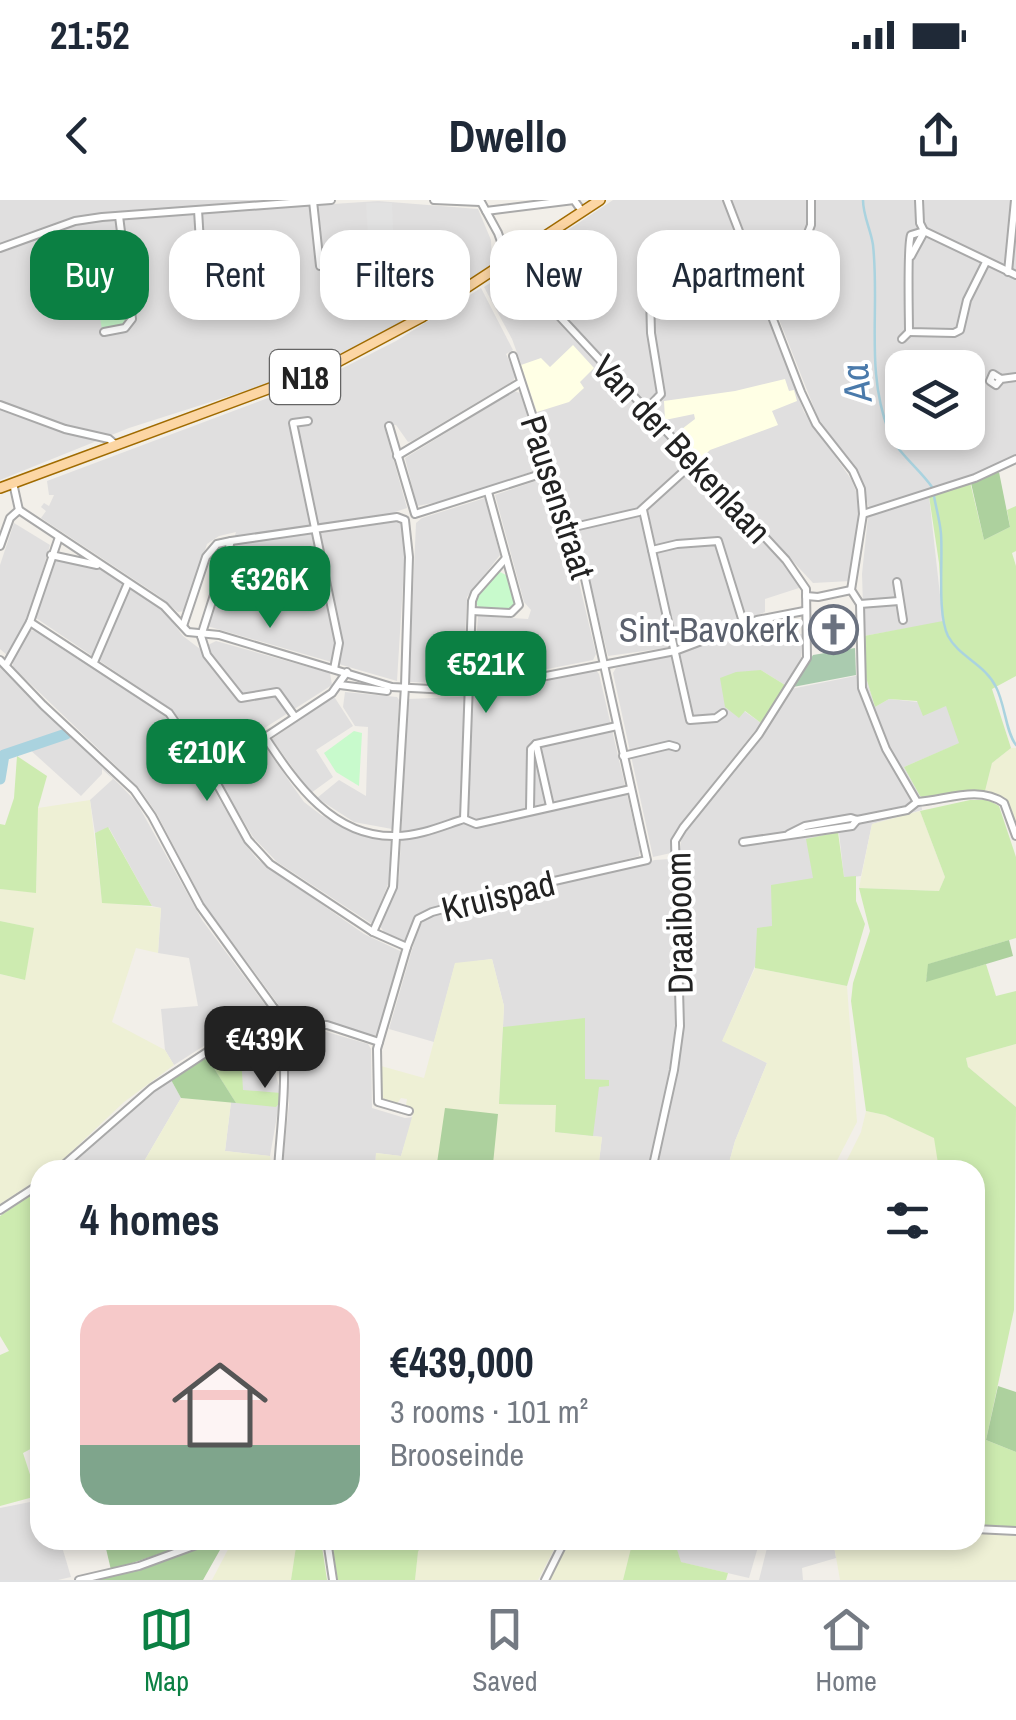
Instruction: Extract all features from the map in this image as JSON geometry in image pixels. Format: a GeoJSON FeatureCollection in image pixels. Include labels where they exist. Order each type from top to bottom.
{"type":"FeatureCollection","features":[{"type":"Feature","properties":{"kind":"main road","name":"N18"},"geometry":{"type":"LineString","coordinates":[[551,230],[600,200]]}},
{"type":"Feature","properties":{"kind":"main road","name":"N18"},"geometry":{"type":"LineString","coordinates":[[0,488],[330,366],[422,318],[490,273]]}},
{"type":"Feature","properties":{"kind":"street"},"geometry":{"type":"LineString","coordinates":[[0,248],[75,222],[331,200]]}},
{"type":"Feature","properties":{"kind":"street"},"geometry":{"type":"LineString","coordinates":[[434,200],[480,201]]}},
{"type":"Feature","properties":{"kind":"street"},"geometry":{"type":"LineString","coordinates":[[486,211],[574,200],[580,209]]}},
{"type":"Feature","properties":{"kind":"street"},"geometry":{"type":"LineString","coordinates":[[728,200],[739,230]]}},
{"type":"Feature","properties":{"kind":"street"},"geometry":{"type":"LineString","coordinates":[[808,230],[811,200]]}},
{"type":"Feature","properties":{"kind":"street"},"geometry":{"type":"LineString","coordinates":[[919,200],[924,231]]}},
{"type":"Feature","properties":{"kind":"street"},"geometry":{"type":"LineString","coordinates":[[902,339],[909,332],[909,236],[924,231],[1012,274],[1015,200]]}},
{"type":"Feature","properties":{"kind":"street"},"geometry":{"type":"LineString","coordinates":[[313,201],[320,266]]}},
{"type":"Feature","properties":{"kind":"street","name":"Van der Bekenlaan"},"geometry":{"type":"LineString","coordinates":[[480,201],[494,230]]}},
{"type":"Feature","properties":{"kind":"street"},"geometry":{"type":"LineString","coordinates":[[198,210],[199,230]]}},
{"type":"Feature","properties":{"kind":"street"},"geometry":{"type":"LineString","coordinates":[[104,332],[125,328],[132,319],[120,216]]}},
{"type":"Feature","properties":{"kind":"street"},"geometry":{"type":"LineString","coordinates":[[909,332],[960,330],[968,297],[986,262]]}},
{"type":"Feature","properties":{"kind":"street","name":"Van der Bekenlaan"},"geometry":{"type":"LineString","coordinates":[[563,320],[795,571],[804,582],[806,596]]}},
{"type":"Feature","properties":{"kind":"street"},"geometry":{"type":"LineString","coordinates":[[646,410],[661,394],[651,320]]}},
{"type":"Feature","properties":{"kind":"street"},"geometry":{"type":"LineString","coordinates":[[774,320],[812,415],[857,479],[863,514],[851,590],[860,604],[862,688],[886,749],[917,802]]}},
{"type":"Feature","properties":{"kind":"street","name":"Pausenstraat"},"geometry":{"type":"LineString","coordinates":[[513,356],[584,574],[647,860]]}},
{"type":"Feature","properties":{"kind":"street"},"geometry":{"type":"LineString","coordinates":[[1001,379],[1016,377]]}},
{"type":"Feature","properties":{"kind":"street"},"geometry":{"type":"LineString","coordinates":[[397,456],[521,382]]}},
{"type":"Feature","properties":{"kind":"street"},"geometry":{"type":"LineString","coordinates":[[0,405],[66,429],[109,439],[117,446]]}},
{"type":"Feature","properties":{"kind":"street"},"geometry":{"type":"LineString","coordinates":[[308,421],[293,422],[339,643],[334,668]]}},
{"type":"Feature","properties":{"kind":"street"},"geometry":{"type":"LineString","coordinates":[[389,426],[415,514],[550,472]]}},
{"type":"Feature","properties":{"kind":"street"},"geometry":{"type":"LineString","coordinates":[[863,514],[975,478],[1016,459]]}},
{"type":"Feature","properties":{"kind":"street"},"geometry":{"type":"LineString","coordinates":[[570,528],[643,510],[693,462]]}},
{"type":"Feature","properties":{"kind":"street"},"geometry":{"type":"LineString","coordinates":[[12,483],[19,510],[164,606],[183,626],[200,636],[218,636],[403,688],[469,691],[674,651],[744,625],[804,610]]}},
{"type":"Feature","properties":{"kind":"street"},"geometry":{"type":"LineString","coordinates":[[472,611],[507,614],[516,609],[519,600],[488,492]]}},
{"type":"Feature","properties":{"kind":"street"},"geometry":{"type":"LineString","coordinates":[[0,546],[10,518],[19,510]]}},
{"type":"Feature","properties":{"kind":"street"},"geometry":{"type":"LineString","coordinates":[[643,510],[690,720],[716,718],[723,713]]}},
{"type":"Feature","properties":{"kind":"street"},"geometry":{"type":"LineString","coordinates":[[183,626],[206,557],[216,544],[402,516],[409,557],[393,887],[373,932]]}},
{"type":"Feature","properties":{"kind":"street"},"geometry":{"type":"LineString","coordinates":[[59,536],[30,622],[3,662],[134,790],[200,906],[274,1008],[280,1024],[283,1104],[279,1160]]}},
{"type":"Feature","properties":{"kind":"street"},"geometry":{"type":"LineString","coordinates":[[231,541],[200,636],[206,655],[241,698],[277,692],[295,718]]}},
{"type":"Feature","properties":{"kind":"street"},"geometry":{"type":"LineString","coordinates":[[652,550],[718,541],[744,625]]}},
{"type":"Feature","properties":{"kind":"street"},"geometry":{"type":"LineString","coordinates":[[51,555],[103,566]]}},
{"type":"Feature","properties":{"kind":"street"},"geometry":{"type":"LineString","coordinates":[[464,819],[472,611],[475,593],[506,558]]}},
{"type":"Feature","properties":{"kind":"street"},"geometry":{"type":"LineString","coordinates":[[94,662],[128,582]]}},
{"type":"Feature","properties":{"kind":"street"},"geometry":{"type":"LineString","coordinates":[[897,582],[903,620]]}},
{"type":"Feature","properties":{"kind":"street"},"geometry":{"type":"LineString","coordinates":[[806,596],[818,598],[851,590]]}},
{"type":"Feature","properties":{"kind":"street","name":"Draaiboom"},"geometry":{"type":"LineString","coordinates":[[654,1160],[680,1026],[675,841],[759,734],[807,658],[806,596]]}},
{"type":"Feature","properties":{"kind":"street"},"geometry":{"type":"LineString","coordinates":[[860,604],[899,601]]}},
{"type":"Feature","properties":{"kind":"street"},"geometry":{"type":"LineString","coordinates":[[30,622],[170,713],[259,853],[373,932],[407,946]]}},
{"type":"Feature","properties":{"kind":"street"},"geometry":{"type":"LineString","coordinates":[[211,772],[295,718],[340,685],[348,672]]}},
{"type":"Feature","properties":{"kind":"street"},"geometry":{"type":"LineString","coordinates":[[340,685],[387,691]]}},
{"type":"Feature","properties":{"kind":"street"},"geometry":{"type":"LineString","coordinates":[[530,810],[531,749],[536,744],[617,726]]}},
{"type":"Feature","properties":{"kind":"street"},"geometry":{"type":"LineString","coordinates":[[265,738],[322,810],[356,828],[396,836],[464,819],[476,824],[631,789]]}},
{"type":"Feature","properties":{"kind":"street"},"geometry":{"type":"LineString","coordinates":[[536,744],[550,806]]}},
{"type":"Feature","properties":{"kind":"street"},"geometry":{"type":"LineString","coordinates":[[624,756],[676,747]]}},
{"type":"Feature","properties":{"kind":"street"},"geometry":{"type":"LineString","coordinates":[[743,842],[789,834],[805,826],[907,810],[917,802],[989,795],[1004,803],[1016,836]]}},
{"type":"Feature","properties":{"kind":"street","name":"Kruispad"},"geometry":{"type":"LineString","coordinates":[[409,1111],[378,1102],[379,1042],[407,946],[422,915],[647,860]]}},
{"type":"Feature","properties":{"kind":"street"},"geometry":{"type":"LineString","coordinates":[[69,1160],[152,1088],[274,1008]]}},
{"type":"Feature","properties":{"kind":"street"},"geometry":{"type":"LineString","coordinates":[[280,1024],[327,1025],[379,1042]]}},
{"type":"Feature","properties":{"kind":"street"},"geometry":{"type":"LineString","coordinates":[[0,1210],[30,1190]]}},
{"type":"Feature","properties":{"kind":"street"},"geometry":{"type":"LineString","coordinates":[[985,1529],[1016,1531]]}},
{"type":"Feature","properties":{"kind":"street"},"geometry":{"type":"LineString","coordinates":[[78,1580],[139,1566],[183,1550]]}},
{"type":"Feature","properties":{"kind":"street"},"geometry":{"type":"LineString","coordinates":[[328,1550],[333,1580]]}},
{"type":"Feature","properties":{"kind":"street"},"geometry":{"type":"LineString","coordinates":[[545,1580],[559,1550]]}},
{"type":"Feature","properties":{"kind":"shaded area"},"geometry":{"type":"Polygon","coordinates":[[[0,200],[288,200],[102,214],[30,230],[30,234],[0,245],[0,200]]]}},
{"type":"Feature","properties":{"kind":"shaded area"},"geometry":{"type":"Polygon","coordinates":[[[613,200],[724,200],[735,230],[637,230],[637,320],[769,320],[804,412],[856,491],[859,515],[851,581],[813,583],[569,320],[617,320],[617,230],[568,230],[613,200]]]}},
{"type":"Feature","properties":{"kind":"shaded area"},"geometry":{"type":"Polygon","coordinates":[[[732,200],[1016,200],[1016,456],[967,477],[869,508],[859,474],[818,418],[779,320],[840,320],[840,230],[744,230],[732,200]]]}},
{"type":"Feature","properties":{"kind":"shaded area"},"geometry":{"type":"Polygon","coordinates":[[[378,201],[478,209],[490,238],[490,265],[470,279],[470,230],[320,230],[320,320],[405,320],[349,350],[267,384],[129,428],[0,480],[0,252],[30,241],[30,320],[149,320],[149,230],[61,230],[96,220],[378,201]]]}},
{"type":"Feature","properties":{"kind":"shaded area"},"geometry":{"type":"Polygon","coordinates":[[[366,203],[392,203],[393,230],[368,230],[366,203]]]}},
{"type":"Feature","properties":{"kind":"shaded area"},"geometry":{"type":"Polygon","coordinates":[[[481,288],[490,305],[490,320],[498,320],[513,350],[506,354],[516,376],[412,441],[408,442],[396,425],[384,426],[407,508],[395,512],[402,524],[405,551],[397,681],[207,626],[236,532],[207,544],[185,611],[178,612],[41,518],[46,511],[41,507],[44,503],[49,506],[54,495],[49,495],[47,481],[329,375],[430,320],[470,320],[470,295],[481,288]]]}},
{"type":"Feature","properties":{"kind":"shaded area"},"geometry":{"type":"Polygon","coordinates":[[[502,320],[557,320],[802,587],[765,599],[765,612],[732,625],[665,648],[608,656],[585,561],[512,339],[502,320]]]}},
{"type":"Feature","properties":{"kind":"shaded area"},"geometry":{"type":"Polygon","coordinates":[[[573,345],[594,368],[580,382],[584,388],[569,402],[537,412],[521,365],[541,358],[550,367],[573,345]]]}},
{"type":"Feature","properties":{"kind":"shaded area"},"geometry":{"type":"Polygon","coordinates":[[[785,379],[797,401],[772,411],[778,425],[710,450],[702,458],[678,432],[695,419],[694,414],[665,420],[664,401],[785,379]]]}},
{"type":"Feature","properties":{"kind":"shaded area"},"geometry":{"type":"Polygon","coordinates":[[[514,391],[520,393],[543,463],[540,469],[448,500],[417,506],[405,458],[514,391]]]}},
{"type":"Feature","properties":{"kind":"shaded area"},"geometry":{"type":"Polygon","coordinates":[[[544,478],[549,481],[571,549],[596,654],[593,660],[481,682],[475,659],[478,616],[528,619],[531,610],[524,602],[495,495],[544,478]]]}},
{"type":"Feature","properties":{"kind":"shaded area"},"geometry":{"type":"Polygon","coordinates":[[[929,496],[943,622],[864,636],[862,574],[868,517],[929,496]]]}},
{"type":"Feature","properties":{"kind":"shaded area"},"geometry":{"type":"Polygon","coordinates":[[[485,498],[500,555],[467,597],[463,681],[409,682],[416,523],[485,498]]]}},
{"type":"Feature","properties":{"kind":"shaded area"},"geometry":{"type":"Polygon","coordinates":[[[14,523],[50,545],[28,620],[7,655],[0,649],[0,565],[14,523]]]}},
{"type":"Feature","properties":{"kind":"shaded area"},"geometry":{"type":"Polygon","coordinates":[[[58,559],[97,567],[120,581],[164,611],[183,636],[200,649],[216,641],[330,673],[332,685],[210,763],[192,732],[171,709],[36,618],[53,563],[58,559]]]}},
{"type":"Feature","properties":{"kind":"shaded area"},"geometry":{"type":"Polygon","coordinates":[[[30,630],[39,632],[161,712],[186,741],[257,859],[364,934],[400,951],[378,1034],[373,1036],[329,1022],[283,1018],[278,1004],[204,904],[139,788],[13,667],[30,630]]]}},
{"type":"Feature","properties":{"kind":"shaded area"},"geometry":{"type":"Polygon","coordinates":[[[756,633],[757,638],[803,634],[801,658],[785,685],[761,670],[739,717],[744,711],[761,723],[682,822],[671,841],[671,853],[653,857],[613,673],[616,668],[735,634],[747,637],[756,633]]]}},
{"type":"Feature","properties":{"kind":"shaded area"},"geometry":{"type":"Polygon","coordinates":[[[855,648],[856,675],[793,687],[813,655],[855,648]]]}},
{"type":"Feature","properties":{"kind":"shaded area"},"geometry":{"type":"Polygon","coordinates":[[[0,664],[137,803],[202,920],[266,1006],[174,1065],[165,1050],[161,1009],[198,1006],[189,958],[158,953],[161,908],[152,906],[109,828],[95,833],[90,800],[113,779],[102,769],[102,774],[81,796],[27,747],[8,753],[6,759],[0,758],[0,664]]]}},
{"type":"Feature","properties":{"kind":"shaded area"},"geometry":{"type":"Polygon","coordinates":[[[595,669],[639,856],[422,912],[404,941],[384,932],[380,926],[399,878],[408,699],[458,697],[595,669]]]}},
{"type":"Feature","properties":{"kind":"shaded area"},"geometry":{"type":"Polygon","coordinates":[[[865,674],[875,707],[889,699],[947,705],[960,743],[904,767],[920,796],[922,810],[872,824],[861,876],[844,878],[839,833],[814,878],[772,927],[723,1040],[767,1063],[730,1160],[657,1160],[677,1076],[683,1029],[679,856],[682,835],[762,735],[791,689],[865,674]]]}},
{"type":"Feature","properties":{"kind":"shaded area"},"geometry":{"type":"Polygon","coordinates":[[[345,692],[399,700],[392,829],[354,822],[317,798],[339,780],[366,796],[368,727],[355,726],[343,707],[345,692]]]}},
{"type":"Feature","properties":{"kind":"shaded area"},"geometry":{"type":"Polygon","coordinates":[[[332,698],[353,726],[316,750],[333,777],[311,793],[272,739],[332,698]]]}},
{"type":"Feature","properties":{"kind":"shaded area"},"geometry":{"type":"Polygon","coordinates":[[[263,744],[304,802],[321,815],[359,835],[391,841],[389,882],[372,924],[277,862],[253,837],[217,776],[263,744]]]}},
{"type":"Feature","properties":{"kind":"shaded area"},"geometry":{"type":"Polygon","coordinates":[[[1016,748],[1016,828],[1008,802],[985,791],[992,763],[1016,748]]]}},
{"type":"Feature","properties":{"kind":"shaded area"},"geometry":{"type":"Polygon","coordinates":[[[90,800],[102,902],[161,908],[158,953],[136,948],[112,1022],[165,1050],[174,1065],[124,1102],[63,1160],[30,1160],[30,1184],[0,1204],[0,974],[24,980],[33,928],[0,921],[0,889],[36,892],[38,808],[90,800]]]}},
{"type":"Feature","properties":{"kind":"shaded area"},"geometry":{"type":"Polygon","coordinates":[[[920,811],[945,877],[939,891],[859,888],[872,824],[920,811]]]}},
{"type":"Feature","properties":{"kind":"shaded area"},"geometry":{"type":"Polygon","coordinates":[[[670,859],[677,1027],[650,1160],[599,1160],[602,1137],[555,1132],[499,1104],[504,1006],[492,959],[455,964],[434,1042],[389,1029],[418,929],[427,916],[670,859]]]}},
{"type":"Feature","properties":{"kind":"shaded area"},"geometry":{"type":"Polygon","coordinates":[[[492,959],[504,1006],[499,1104],[557,1105],[556,1132],[602,1137],[599,1160],[376,1160],[376,1153],[401,1156],[414,1110],[406,1105],[407,1099],[401,1098],[396,1105],[385,1102],[380,1095],[381,1066],[424,1078],[455,963],[492,959]]]}},
{"type":"Feature","properties":{"kind":"shaded area"},"geometry":{"type":"Polygon","coordinates":[[[755,968],[847,986],[857,1122],[837,1160],[730,1160],[767,1063],[722,1041],[755,968]]]}},
{"type":"Feature","properties":{"kind":"shaded area"},"geometry":{"type":"Polygon","coordinates":[[[266,1019],[272,1021],[281,1093],[270,1156],[225,1151],[234,1102],[205,1054],[266,1019]]]}},
{"type":"Feature","properties":{"kind":"shaded area"},"geometry":{"type":"Polygon","coordinates":[[[320,1030],[368,1044],[372,1108],[413,1117],[401,1156],[376,1153],[376,1160],[283,1160],[289,1104],[284,1031],[320,1030]]]}},
{"type":"Feature","properties":{"kind":"shaded area"},"geometry":{"type":"Polygon","coordinates":[[[1016,1044],[1016,1107],[968,1067],[966,1058],[1016,1044]]]}},
{"type":"Feature","properties":{"kind":"shaded area"},"geometry":{"type":"Polygon","coordinates":[[[170,1078],[181,1098],[145,1160],[77,1160],[170,1078]]]}},
{"type":"Feature","properties":{"kind":"shaded area"},"geometry":{"type":"Polygon","coordinates":[[[181,1098],[231,1102],[225,1151],[270,1156],[271,1160],[145,1160],[181,1098]]]}},
{"type":"Feature","properties":{"kind":"shaded area"},"geometry":{"type":"Polygon","coordinates":[[[866,1111],[885,1115],[935,1138],[938,1160],[847,1160],[866,1111]]]}},
{"type":"Feature","properties":{"kind":"shaded area"},"geometry":{"type":"Polygon","coordinates":[[[30,1502],[30,1550],[63,1550],[71,1577],[0,1580],[0,1508],[30,1502]]]}},
{"type":"Feature","properties":{"kind":"shaded area"},"geometry":{"type":"Polygon","coordinates":[[[985,1534],[1016,1536],[1016,1580],[840,1580],[835,1550],[985,1550],[985,1534]]]}},
{"type":"Feature","properties":{"kind":"shaded area"},"geometry":{"type":"Polygon","coordinates":[[[228,1550],[296,1550],[291,1580],[212,1580],[228,1550]]]}},
{"type":"Feature","properties":{"kind":"shaded area"},"geometry":{"type":"Polygon","coordinates":[[[554,1550],[538,1580],[415,1580],[418,1552],[554,1550]]]}},
{"type":"Feature","properties":{"kind":"shaded area"},"geometry":{"type":"Polygon","coordinates":[[[564,1550],[630,1550],[623,1580],[549,1580],[564,1550]]]}},
{"type":"Feature","properties":{"kind":"shaded area"},"geometry":{"type":"Polygon","coordinates":[[[677,1550],[757,1550],[749,1578],[680,1562],[677,1550]]]}},
{"type":"Feature","properties":{"kind":"shaded area"},"geometry":{"type":"Polygon","coordinates":[[[766,1550],[835,1550],[836,1558],[802,1568],[803,1580],[759,1580],[766,1550]]]}},
{"type":"Feature","properties":{"kind":"green space"},"geometry":{"type":"Polygon","coordinates":[[[100,320],[128,320],[122,326],[102,329],[100,320]]]}},
{"type":"Feature","properties":{"kind":"green space"},"geometry":{"type":"Polygon","coordinates":[[[999,472],[1010,527],[984,540],[971,483],[999,472]]]}},
{"type":"Feature","properties":{"kind":"green space"},"geometry":{"type":"Polygon","coordinates":[[[970,482],[984,540],[1010,527],[1007,510],[1016,506],[1016,551],[1012,553],[1016,566],[1016,676],[992,689],[1011,748],[992,763],[985,791],[924,798],[904,767],[959,743],[946,706],[923,716],[917,701],[889,699],[875,707],[865,674],[864,636],[943,621],[929,496],[970,482]]]}},
{"type":"Feature","properties":{"kind":"green space"},"geometry":{"type":"Polygon","coordinates":[[[500,572],[508,576],[515,605],[506,611],[481,609],[477,600],[481,590],[500,572]]]}},
{"type":"Feature","properties":{"kind":"green space"},"geometry":{"type":"Polygon","coordinates":[[[761,670],[785,685],[761,723],[745,711],[739,718],[725,707],[720,678],[761,670]]]}},
{"type":"Feature","properties":{"kind":"green space"},"geometry":{"type":"Polygon","coordinates":[[[354,731],[362,733],[359,786],[336,772],[324,753],[354,731]]]}},
{"type":"Feature","properties":{"kind":"green space"},"geometry":{"type":"Polygon","coordinates":[[[17,756],[47,776],[38,808],[36,893],[0,889],[0,824],[5,825],[14,798],[17,756]]]}},
{"type":"Feature","properties":{"kind":"green space"},"geometry":{"type":"Polygon","coordinates":[[[988,800],[999,806],[1016,857],[1016,938],[929,964],[926,981],[986,964],[996,996],[1016,991],[1016,1044],[966,1058],[968,1067],[1016,1107],[1014,1310],[986,1440],[1016,1452],[1016,1527],[985,1525],[985,1160],[937,1160],[934,1138],[885,1115],[866,1111],[851,1001],[870,931],[859,888],[939,891],[945,877],[920,811],[988,800]]]}},
{"type":"Feature","properties":{"kind":"green space"},"geometry":{"type":"Polygon","coordinates":[[[108,827],[152,906],[102,903],[95,833],[108,827]]]}},
{"type":"Feature","properties":{"kind":"green space"},"geometry":{"type":"Polygon","coordinates":[[[838,832],[844,877],[856,876],[856,901],[865,924],[847,986],[755,968],[757,928],[772,926],[771,885],[813,878],[806,839],[838,832]]]}},
{"type":"Feature","properties":{"kind":"green space"},"geometry":{"type":"Polygon","coordinates":[[[0,921],[34,928],[25,980],[0,974],[0,921]]]}},
{"type":"Feature","properties":{"kind":"green space"},"geometry":{"type":"Polygon","coordinates":[[[1009,940],[1013,956],[926,982],[928,964],[1009,940]]]}},
{"type":"Feature","properties":{"kind":"green space"},"geometry":{"type":"Polygon","coordinates":[[[585,1018],[585,1079],[609,1080],[609,1086],[599,1087],[593,1136],[555,1132],[556,1105],[499,1104],[503,1027],[585,1018]]]}},
{"type":"Feature","properties":{"kind":"green space"},"geometry":{"type":"Polygon","coordinates":[[[240,1036],[243,1090],[281,1093],[276,1107],[236,1103],[205,1054],[240,1036]]]}},
{"type":"Feature","properties":{"kind":"green space"},"geometry":{"type":"Polygon","coordinates":[[[205,1054],[236,1103],[181,1098],[170,1078],[205,1054]]]}},
{"type":"Feature","properties":{"kind":"green space"},"geometry":{"type":"Polygon","coordinates":[[[445,1108],[498,1114],[493,1160],[437,1160],[445,1108]]]}},
{"type":"Feature","properties":{"kind":"green space"},"geometry":{"type":"Polygon","coordinates":[[[30,1196],[30,1449],[23,1453],[30,1474],[30,1498],[0,1506],[0,1355],[9,1351],[0,1336],[0,1216],[30,1196]]]}},
{"type":"Feature","properties":{"kind":"green space"},"geometry":{"type":"Polygon","coordinates":[[[998,1386],[1016,1392],[1016,1452],[986,1440],[998,1386]]]}},
{"type":"Feature","properties":{"kind":"green space"},"geometry":{"type":"Polygon","coordinates":[[[106,1550],[171,1550],[111,1570],[106,1550]]]}},
{"type":"Feature","properties":{"kind":"green space"},"geometry":{"type":"Polygon","coordinates":[[[193,1550],[220,1550],[203,1580],[94,1580],[141,1569],[193,1550]]]}},
{"type":"Feature","properties":{"kind":"green space"},"geometry":{"type":"Polygon","coordinates":[[[296,1550],[322,1550],[327,1580],[291,1580],[296,1550]]]}},
{"type":"Feature","properties":{"kind":"green space"},"geometry":{"type":"Polygon","coordinates":[[[332,1550],[419,1550],[415,1580],[337,1580],[332,1550]]]}},
{"type":"Feature","properties":{"kind":"green space"},"geometry":{"type":"Polygon","coordinates":[[[630,1550],[677,1550],[681,1562],[728,1573],[726,1580],[623,1580],[630,1550]]]}},
{"type":"Feature","properties":{"kind":"waterway","name":"Aa"},"geometry":{"type":"LineString","coordinates":[[863,200],[873,245],[875,363],[882,409],[893,440],[932,487]]}},
{"type":"Feature","properties":{"kind":"waterway","name":"Aa"},"geometry":{"type":"LineString","coordinates":[[934,496],[941,534],[941,601],[948,636],[991,679],[1016,745]]}},
{"type":"Feature","properties":{"kind":"waterway"},"geometry":{"type":"LineString","coordinates":[[0,779],[4,755],[66,734]]}},
{"type":"Feature","properties":{"kind":"place","name":"Sint-Bavokerk"},"geometry":{"type":"Point","coordinates":[834,629]}}]}
